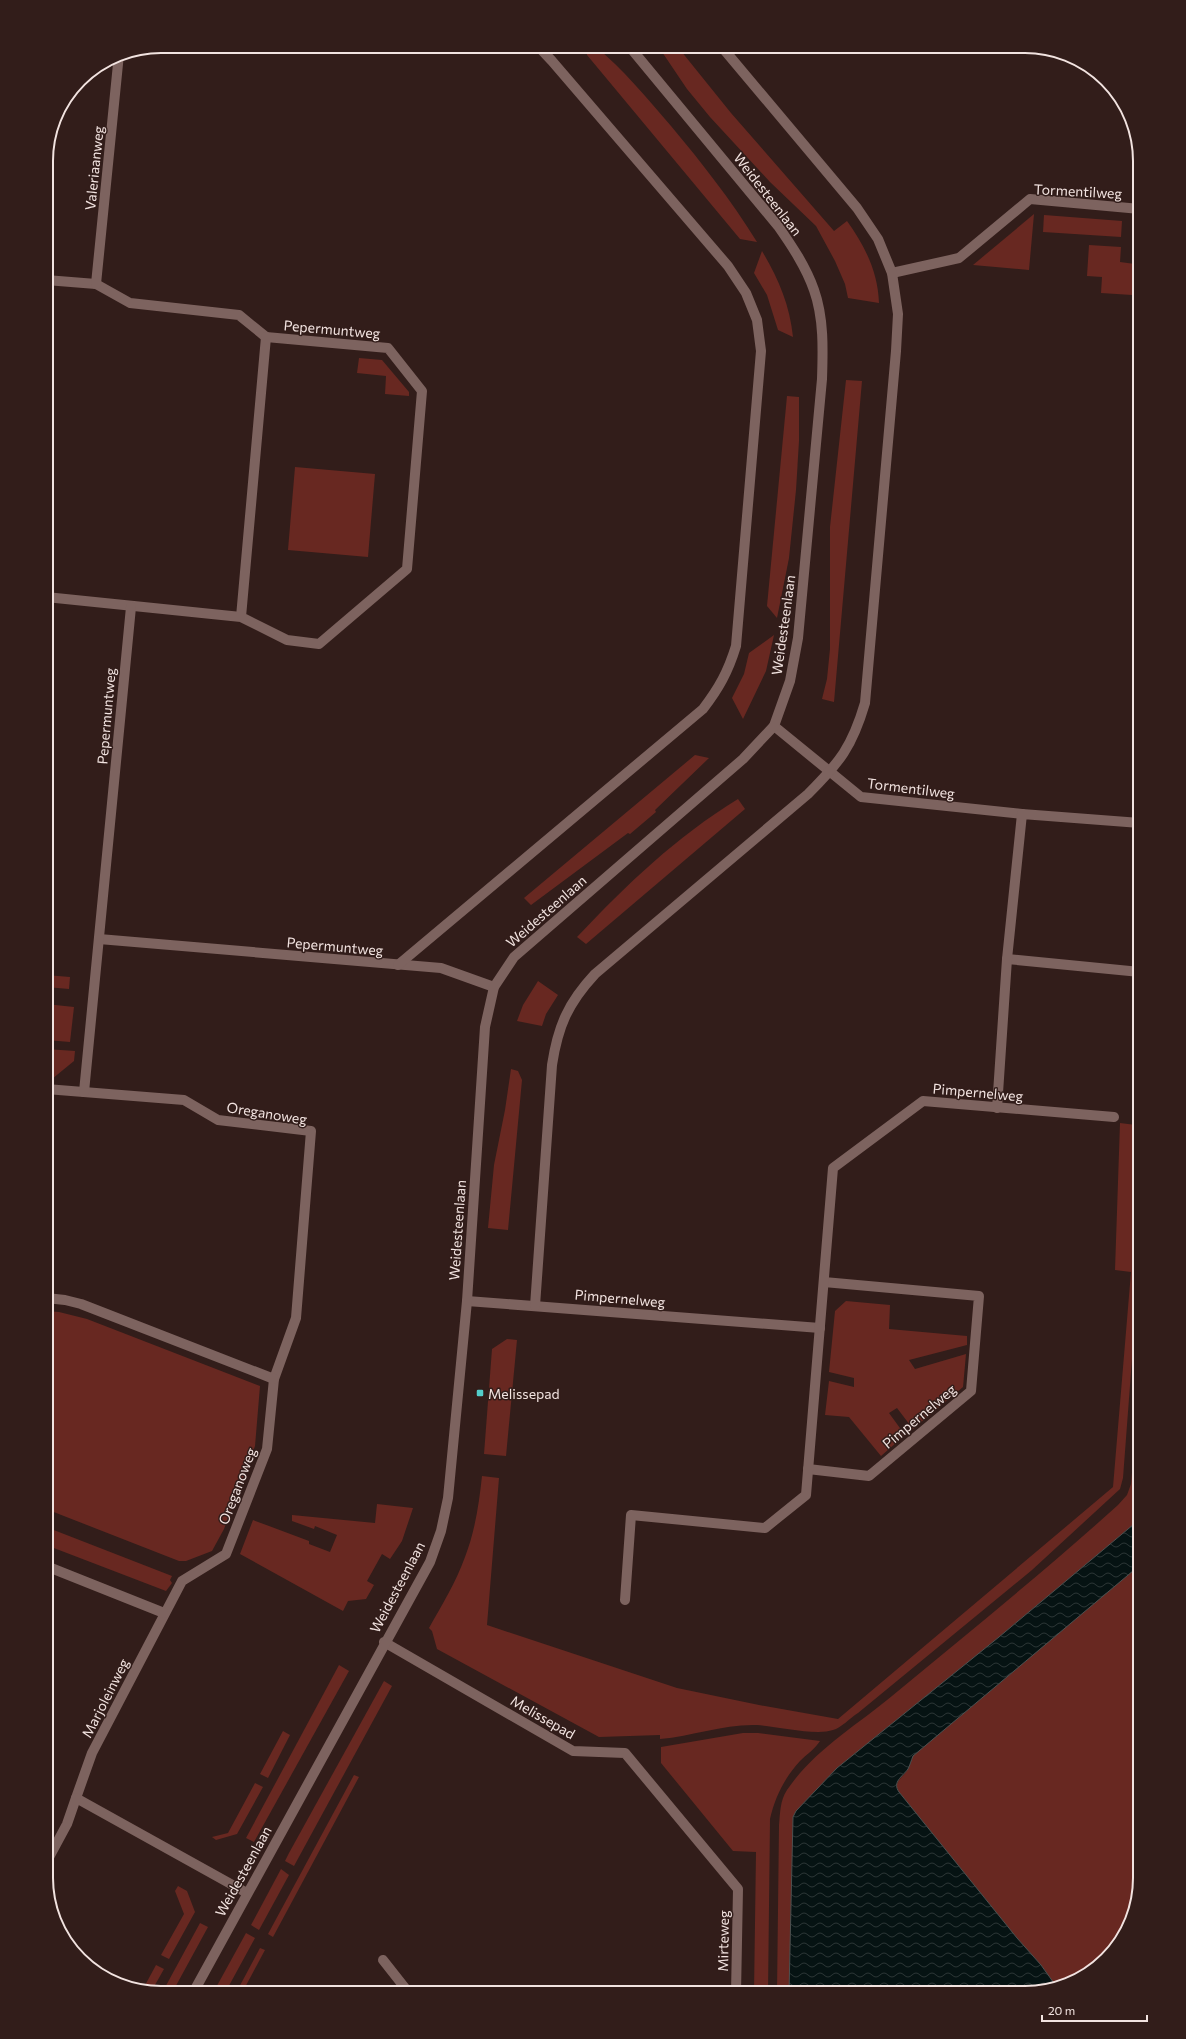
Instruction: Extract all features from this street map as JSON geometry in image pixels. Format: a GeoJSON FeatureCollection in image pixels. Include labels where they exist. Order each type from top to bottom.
{"type":"FeatureCollection","features":[{"type":"Feature","properties":{"kind":"street"},"geometry":{"type":"LineString","coordinates":[[398,965],[703,709],[718,688],[728,670],[736,646],[761,351],[757,320],[746,293],[728,266],[545,53]]}},
{"type":"Feature","properties":{"kind":"street","name":"Weidesteenlaan"},"geometry":{"type":"LineString","coordinates":[[197,1986],[384,1642],[430,1562],[441,1531],[448,1498],[467,1301],[484,1027],[494,987],[514,957],[743,759],[774,726],[790,681],[798,638],[822,379],[823,347],[820,317],[814,290],[798,256],[778,226],[635,53]]}},
{"type":"Feature","properties":{"kind":"street"},"geometry":{"type":"LineString","coordinates":[[535,1306],[552,1065],[556,1038],[566,1013],[579,992],[595,974],[808,794],[830,772],[846,752],[857,730],[864,703],[896,351],[898,314],[892,273],[878,239],[857,208],[727,53]]}},
{"type":"Feature","properties":{"kind":"street","name":"Valeriaanweg"},"geometry":{"type":"LineString","coordinates":[[96,284],[118,62]]}},
{"type":"Feature","properties":{"kind":"street","name":"Tormentilweg"},"geometry":{"type":"LineString","coordinates":[[892,273],[959,258],[1030,199],[1133,208]]}},
{"type":"Feature","properties":{"kind":"street"},"geometry":{"type":"LineString","coordinates":[[53,281],[96,284],[130,303],[239,315],[266,337]]}},
{"type":"Feature","properties":{"kind":"street","name":"Pepermuntweg"},"geometry":{"type":"LineString","coordinates":[[84,1092],[130,606],[241,617],[287,640],[319,644],[407,569],[422,391],[388,348],[266,337],[241,617]]}},
{"type":"Feature","properties":{"kind":"street"},"geometry":{"type":"LineString","coordinates":[[53,598],[130,606]]}},
{"type":"Feature","properties":{"kind":"street","name":"Tormentilweg"},"geometry":{"type":"LineString","coordinates":[[774,726],[861,797],[1022,814],[1133,822]]}},
{"type":"Feature","properties":{"kind":"street"},"geometry":{"type":"LineString","coordinates":[[997,1108],[1007,959],[1022,814]]}},
{"type":"Feature","properties":{"kind":"street","name":"Pepermuntweg"},"geometry":{"type":"LineString","coordinates":[[98,939],[441,968],[494,987]]}},
{"type":"Feature","properties":{"kind":"street"},"geometry":{"type":"LineString","coordinates":[[1007,959],[1133,971]]}},
{"type":"Feature","properties":{"kind":"street","name":"Oreganoweg"},"geometry":{"type":"LineString","coordinates":[[53,1090],[184,1100],[218,1120],[310,1131],[296,1318],[274,1380],[267,1449],[226,1554]]}},
{"type":"Feature","properties":{"kind":"street","name":"Pimpernelweg"},"geometry":{"type":"LineString","coordinates":[[625,1600],[631,1515],[765,1528],[806,1495],[833,1168],[923,1101],[1114,1117]]}},
{"type":"Feature","properties":{"kind":"street","name":"Pimpernelweg"},"geometry":{"type":"LineString","coordinates":[[808,1469],[869,1476],[971,1391],[979,1296],[824,1282]]}},
{"type":"Feature","properties":{"kind":"street"},"geometry":{"type":"LineString","coordinates":[[53,1299],[81,1304],[274,1380]]}},
{"type":"Feature","properties":{"kind":"street","name":"Pimpernelweg"},"geometry":{"type":"LineString","coordinates":[[467,1301],[820,1328]]}},
{"type":"Feature","properties":{"kind":"street","name":"Marjoleinweg"},"geometry":{"type":"LineString","coordinates":[[53,1850],[67,1824],[92,1753],[182,1581],[226,1554]]}},
{"type":"Feature","properties":{"kind":"street"},"geometry":{"type":"LineString","coordinates":[[53,1569],[164,1613]]}},
{"type":"Feature","properties":{"kind":"street","name":"Melissepad"},"geometry":{"type":"LineString","coordinates":[[384,1642],[573,1751],[625,1753],[738,1889]]}},
{"type":"Feature","properties":{"kind":"street"},"geometry":{"type":"LineString","coordinates":[[76,1798],[247,1894]]}},
{"type":"Feature","properties":{"kind":"street","name":"Mirteweg"},"geometry":{"type":"LineString","coordinates":[[736,1986],[738,1889]]}},
{"type":"Feature","properties":{"kind":"street"},"geometry":{"type":"LineString","coordinates":[[383,1960],[403,1986]]}},
{"type":"Feature","properties":{"kind":"shaded area"},"geometry":{"type":"Polygon","coordinates":[[[587,53],[603,53],[625,74],[683,140],[716,182],[757,242],[740,239],[587,53]]]}},
{"type":"Feature","properties":{"kind":"shaded area"},"geometry":{"type":"Polygon","coordinates":[[[663,53],[683,53],[731,113],[834,231],[847,221],[865,250],[873,270],[879,303],[848,298],[845,284],[835,261],[816,226],[770,182],[710,117],[687,89],[663,53]]]}},
{"type":"Feature","properties":{"kind":"shaded area"},"geometry":{"type":"Polygon","coordinates":[[[1034,214],[1029,270],[973,265],[1034,214]]]}},
{"type":"Feature","properties":{"kind":"shaded area"},"geometry":{"type":"Polygon","coordinates":[[[1044,215],[1122,221],[1121,237],[1043,232],[1044,215]]]}},
{"type":"Feature","properties":{"kind":"shaded area"},"geometry":{"type":"Polygon","coordinates":[[[1089,245],[1121,247],[1120,262],[1133,264],[1132,295],[1101,293],[1102,277],[1087,276],[1089,245]]]}},
{"type":"Feature","properties":{"kind":"shaded area"},"geometry":{"type":"Polygon","coordinates":[[[762,251],[773,271],[786,303],[793,337],[778,330],[767,295],[754,273],[762,251]]]}},
{"type":"Feature","properties":{"kind":"shaded area"},"geometry":{"type":"Polygon","coordinates":[[[359,358],[382,360],[409,392],[409,396],[385,394],[386,376],[357,373],[359,358]]]}},
{"type":"Feature","properties":{"kind":"shaded area"},"geometry":{"type":"Polygon","coordinates":[[[846,380],[862,381],[834,702],[822,699],[827,679],[830,649],[830,527],[846,380]]]}},
{"type":"Feature","properties":{"kind":"shaded area"},"geometry":{"type":"Polygon","coordinates":[[[787,396],[799,397],[799,441],[789,558],[777,618],[767,606],[787,396]]]}},
{"type":"Feature","properties":{"kind":"shaded area"},"geometry":{"type":"Polygon","coordinates":[[[295,467],[375,474],[368,557],[288,550],[295,467]]]}},
{"type":"Feature","properties":{"kind":"shaded area"},"geometry":{"type":"Polygon","coordinates":[[[774,635],[766,671],[743,719],[732,698],[744,674],[749,653],[774,635]]]}},
{"type":"Feature","properties":{"kind":"shaded area"},"geometry":{"type":"Polygon","coordinates":[[[695,755],[709,758],[655,810],[656,812],[630,834],[628,833],[531,905],[524,898],[695,755]]]}},
{"type":"Feature","properties":{"kind":"shaded area"},"geometry":{"type":"Polygon","coordinates":[[[738,799],[745,809],[586,944],[577,937],[653,862],[694,829],[738,799]]]}},
{"type":"Feature","properties":{"kind":"shaded area"},"geometry":{"type":"Polygon","coordinates":[[[53,976],[70,977],[69,989],[53,988],[53,976]]]}},
{"type":"Feature","properties":{"kind":"shaded area"},"geometry":{"type":"Polygon","coordinates":[[[538,981],[558,995],[546,1014],[542,1026],[517,1021],[523,1005],[538,981]]]}},
{"type":"Feature","properties":{"kind":"shaded area"},"geometry":{"type":"Polygon","coordinates":[[[53,1005],[74,1007],[70,1042],[53,1041],[53,1005]]]}},
{"type":"Feature","properties":{"kind":"shaded area"},"geometry":{"type":"Polygon","coordinates":[[[53,1049],[75,1051],[74,1061],[53,1078],[53,1049]]]}},
{"type":"Feature","properties":{"kind":"shaded area"},"geometry":{"type":"Polygon","coordinates":[[[511,1069],[518,1071],[522,1080],[508,1230],[488,1228],[494,1165],[505,1110],[511,1069]]]}},
{"type":"Feature","properties":{"kind":"shaded area"},"geometry":{"type":"Polygon","coordinates":[[[1120,1123],[1133,1125],[1133,1346],[1123,1478],[1120,1489],[1032,1570],[839,1727],[826,1732],[816,1732],[745,1725],[660,1739],[660,1735],[599,1737],[437,1649],[432,1631],[429,1628],[453,1584],[468,1547],[476,1517],[482,1476],[499,1478],[487,1625],[677,1688],[838,1719],[1113,1487],[1131,1272],[1115,1270],[1120,1123]]]}},
{"type":"Feature","properties":{"kind":"shaded area"},"geometry":{"type":"Polygon","coordinates":[[[846,1301],[890,1305],[889,1329],[967,1336],[967,1345],[909,1360],[915,1369],[966,1354],[963,1387],[913,1429],[897,1408],[889,1413],[905,1435],[881,1456],[849,1417],[825,1415],[829,1381],[854,1387],[854,1378],[829,1372],[835,1311],[846,1301]]]}},
{"type":"Feature","properties":{"kind":"shaded area"},"geometry":{"type":"Polygon","coordinates":[[[53,1312],[87,1319],[260,1386],[255,1446],[224,1529],[212,1551],[186,1561],[179,1561],[53,1512],[53,1312]]]}},
{"type":"Feature","properties":{"kind":"shaded area"},"geometry":{"type":"Polygon","coordinates":[[[507,1339],[517,1340],[506,1456],[484,1454],[492,1349],[507,1339]]]}},
{"type":"Feature","properties":{"kind":"shaded area"},"geometry":{"type":"Polygon","coordinates":[[[1133,1461],[1133,1525],[999,1637],[837,1768],[796,1811],[793,1817],[789,1986],[777,1986],[779,1825],[782,1803],[787,1790],[810,1763],[836,1739],[892,1696],[1006,1602],[1090,1530],[1127,1495],[1131,1484],[1133,1461]]]}},
{"type":"Feature","properties":{"kind":"shaded area"},"geometry":{"type":"Polygon","coordinates":[[[377,1504],[413,1508],[402,1541],[390,1559],[382,1554],[367,1581],[374,1585],[366,1599],[348,1601],[343,1611],[240,1554],[253,1520],[309,1541],[309,1544],[330,1552],[337,1535],[315,1526],[314,1529],[292,1521],[292,1515],[375,1523],[377,1504]]]}},
{"type":"Feature","properties":{"kind":"shaded area"},"geometry":{"type":"Polygon","coordinates":[[[53,1530],[172,1576],[170,1580],[172,1583],[166,1591],[53,1548],[53,1530]]]}},
{"type":"Feature","properties":{"kind":"shaded area"},"geometry":{"type":"Polygon","coordinates":[[[1133,1571],[1132,1892],[1122,1926],[1115,1938],[1096,1959],[1073,1975],[1053,1982],[1041,1965],[1017,1938],[897,1789],[897,1783],[909,1768],[912,1756],[1133,1571]]]}},
{"type":"Feature","properties":{"kind":"shaded area"},"geometry":{"type":"Polygon","coordinates":[[[339,1665],[349,1671],[254,1842],[246,1838],[339,1665]]]}},
{"type":"Feature","properties":{"kind":"shaded area"},"geometry":{"type":"Polygon","coordinates":[[[384,1681],[392,1686],[294,1866],[285,1861],[384,1681]]]}},
{"type":"Feature","properties":{"kind":"shaded area"},"geometry":{"type":"Polygon","coordinates":[[[283,1731],[290,1735],[268,1778],[260,1774],[283,1731]]]}},
{"type":"Feature","properties":{"kind":"shaded area"},"geometry":{"type":"Polygon","coordinates":[[[743,1733],[758,1733],[820,1741],[800,1761],[785,1781],[778,1795],[770,1819],[768,1986],[754,1986],[756,1852],[733,1851],[661,1763],[661,1747],[743,1733]]]}},
{"type":"Feature","properties":{"kind":"shaded area"},"geometry":{"type":"Polygon","coordinates":[[[354,1775],[359,1777],[273,1937],[268,1934],[354,1775]]]}},
{"type":"Feature","properties":{"kind":"shaded area"},"geometry":{"type":"Polygon","coordinates":[[[255,1783],[263,1787],[237,1834],[216,1840],[212,1837],[228,1833],[255,1783]]]}},
{"type":"Feature","properties":{"kind":"shaded area"},"geometry":{"type":"Polygon","coordinates":[[[281,1869],[289,1875],[259,1930],[251,1925],[281,1869]]]}},
{"type":"Feature","properties":{"kind":"shaded area"},"geometry":{"type":"Polygon","coordinates":[[[178,1886],[187,1891],[195,1912],[169,1959],[161,1955],[184,1914],[175,1891],[178,1886]]]}},
{"type":"Feature","properties":{"kind":"shaded area"},"geometry":{"type":"Polygon","coordinates":[[[200,1923],[208,1927],[176,1986],[166,1986],[200,1923]]]}},
{"type":"Feature","properties":{"kind":"shaded area"},"geometry":{"type":"Polygon","coordinates":[[[246,1933],[255,1938],[229,1986],[217,1986],[246,1933]]]}},
{"type":"Feature","properties":{"kind":"shaded area"},"geometry":{"type":"Polygon","coordinates":[[[260,1948],[265,1950],[246,1986],[240,1986],[260,1948]]]}},
{"type":"Feature","properties":{"kind":"shaded area"},"geometry":{"type":"Polygon","coordinates":[[[156,1965],[164,1969],[154,1986],[145,1985],[156,1965]]]}},
{"type":"Feature","properties":{"kind":"water"},"geometry":{"type":"Polygon","coordinates":[[[1133,1525],[1133,1571],[913,1756],[908,1769],[897,1782],[899,1792],[1017,1938],[1041,1965],[1053,1982],[1025,1986],[789,1986],[793,1817],[796,1811],[837,1768],[999,1637],[1133,1525]]]}},
{"type":"Feature","properties":{"kind":"place","name":"Melissepad"},"geometry":{"type":"Point","coordinates":[480,1393]}}]}
